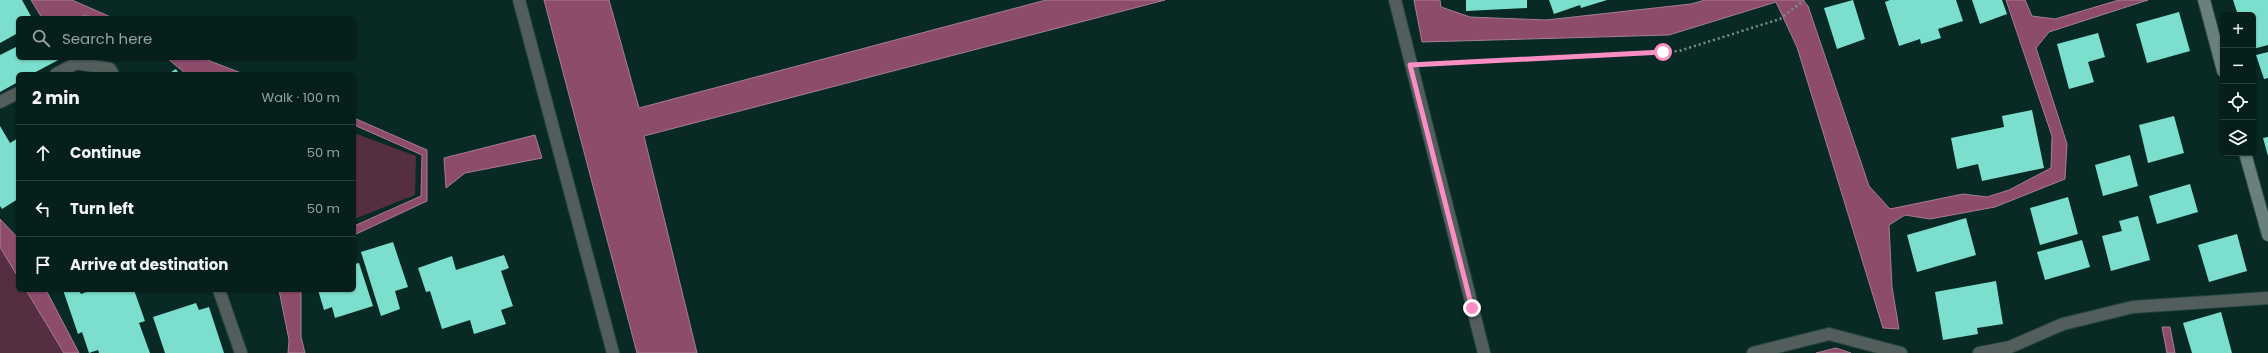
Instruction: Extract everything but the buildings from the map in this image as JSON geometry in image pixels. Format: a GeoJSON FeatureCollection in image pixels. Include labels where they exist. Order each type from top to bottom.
{"type":"FeatureCollection","features":[{"type":"Feature","properties":{"kind":"main road"},"geometry":{"type":"LineString","coordinates":[[2204,0],[2220,60]]}},
{"type":"Feature","properties":{"kind":"main road"},"geometry":{"type":"LineString","coordinates":[[2247,156],[2268,235]]}},
{"type":"Feature","properties":{"kind":"street"},"geometry":{"type":"LineString","coordinates":[[520,0],[612,353]]}},
{"type":"Feature","properties":{"kind":"street"},"geometry":{"type":"LineString","coordinates":[[1395,0],[1410,65],[1484,353]]}},
{"type":"Feature","properties":{"kind":"street"},"geometry":{"type":"LineString","coordinates":[[60,72],[77,63],[110,69],[112,72]]}},
{"type":"Feature","properties":{"kind":"street"},"geometry":{"type":"LineString","coordinates":[[0,102],[16,94]]}},
{"type":"Feature","properties":{"kind":"street"},"geometry":{"type":"LineString","coordinates":[[220,292],[241,353]]}},
{"type":"Feature","properties":{"kind":"street"},"geometry":{"type":"LineString","coordinates":[[1979,353],[2010,347],[2063,324],[2132,307],[2268,298]]}},
{"type":"Feature","properties":{"kind":"street"},"geometry":{"type":"LineString","coordinates":[[1753,353],[1829,334],[1901,353]]}},
{"type":"Feature","properties":{"kind":"path"},"geometry":{"type":"LineString","coordinates":[[1410,65],[1679,51],[1780,19],[1804,0]]}},
{"type":"Feature","properties":{"kind":"shaded area"},"geometry":{"type":"Polygon","coordinates":[[[31,0],[72,0],[108,16],[87,15],[41,16],[31,0]]]}},
{"type":"Feature","properties":{"kind":"shaded area"},"geometry":{"type":"Polygon","coordinates":[[[544,0],[609,0],[639,108],[1046,0],[1165,0],[644,136],[697,353],[637,353],[544,0]]]}},
{"type":"Feature","properties":{"kind":"shaded area"},"geometry":{"type":"Polygon","coordinates":[[[1414,0],[1440,0],[1441,7],[1470,17],[1546,20],[1691,4],[1705,0],[1803,0],[1808,6],[1869,186],[1890,209],[1963,194],[1987,197],[2009,190],[2051,168],[2052,136],[2006,0],[2025,0],[2032,16],[2055,19],[2119,0],[2148,0],[2049,32],[2036,48],[2067,144],[2065,179],[1995,207],[1930,219],[1905,215],[1889,225],[1892,287],[1899,329],[1883,328],[1797,47],[1776,2],[1669,35],[1422,42],[1414,0]]]}},
{"type":"Feature","properties":{"kind":"shaded area"},"geometry":{"type":"Polygon","coordinates":[[[169,60],[207,60],[239,72],[184,72],[169,60]]]}},
{"type":"Feature","properties":{"kind":"shaded area"},"geometry":{"type":"Polygon","coordinates":[[[356,119],[427,150],[427,201],[356,234],[356,225],[421,196],[422,155],[356,126],[356,119]]]}},
{"type":"Feature","properties":{"kind":"shaded area"},"geometry":{"type":"Polygon","coordinates":[[[356,134],[416,156],[415,195],[356,218],[356,134]]]}},
{"type":"Feature","properties":{"kind":"shaded area"},"geometry":{"type":"Polygon","coordinates":[[[535,135],[542,158],[465,173],[446,188],[444,158],[535,135]]]}},
{"type":"Feature","properties":{"kind":"shaded area"},"geometry":{"type":"Polygon","coordinates":[[[0,219],[16,236],[16,274],[0,247],[0,219]]]}},
{"type":"Feature","properties":{"kind":"shaded area"},"geometry":{"type":"Polygon","coordinates":[[[0,247],[16,274],[16,292],[27,292],[64,353],[0,353],[0,247]]]}},
{"type":"Feature","properties":{"kind":"shaded area"},"geometry":{"type":"Polygon","coordinates":[[[27,292],[47,292],[79,353],[64,353],[27,292]]]}},
{"type":"Feature","properties":{"kind":"shaded area"},"geometry":{"type":"Polygon","coordinates":[[[279,292],[301,292],[301,337],[305,353],[288,353],[289,340],[279,292]]]}},
{"type":"Feature","properties":{"kind":"shaded area"},"geometry":{"type":"Polygon","coordinates":[[[2162,327],[2170,327],[2175,353],[2167,353],[2162,327]]]}},
{"type":"Feature","properties":{"kind":"shaded area"},"geometry":{"type":"Polygon","coordinates":[[[1836,348],[1851,353],[1816,353],[1836,348]]]}},
{"type":"Feature","properties":{"kind":"route"},"geometry":{"type":"LineString","coordinates":[[1472,308],[1410,65],[1663,52]]}}]}
